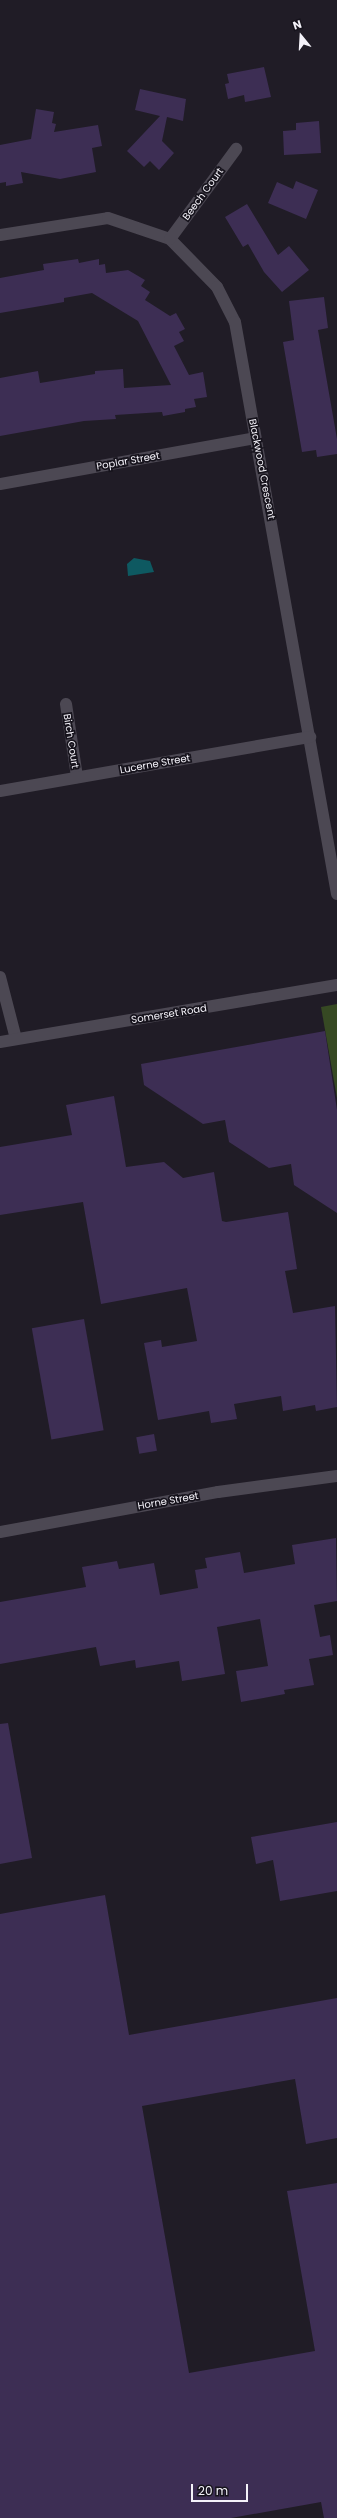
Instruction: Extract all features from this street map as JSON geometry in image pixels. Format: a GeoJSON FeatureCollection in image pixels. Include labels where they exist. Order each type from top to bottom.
{"type":"FeatureCollection","features":[{"type":"Feature","properties":{"kind":"street","name":"Beech Court"},"geometry":{"type":"LineString","coordinates":[[170,239],[236,149]]}},
{"type":"Feature","properties":{"kind":"street","name":"Blackwood Crescent"},"geometry":{"type":"LineString","coordinates":[[0,235],[108,218],[170,239],[217,287],[235,322],[255,438],[265,478],[337,894]]}},
{"type":"Feature","properties":{"kind":"street","name":"Poplar Street"},"geometry":{"type":"LineString","coordinates":[[0,484],[255,438]]}},
{"type":"Feature","properties":{"kind":"street","name":"Birch Court"},"geometry":{"type":"LineString","coordinates":[[66,704],[77,777]]}},
{"type":"Feature","properties":{"kind":"street","name":"Lucerne Street"},"geometry":{"type":"LineString","coordinates":[[0,791],[310,737]]}},
{"type":"Feature","properties":{"kind":"street"},"geometry":{"type":"LineString","coordinates":[[0,977],[16,1039]]}},
{"type":"Feature","properties":{"kind":"street","name":"Somerset Road"},"geometry":{"type":"LineString","coordinates":[[0,1042],[337,985]]}},
{"type":"Feature","properties":{"kind":"street","name":"Horne Street"},"geometry":{"type":"LineString","coordinates":[[0,1532],[218,1492],[337,1476]]}},
{"type":"Feature","properties":{"kind":"green space"},"geometry":{"type":"Polygon","coordinates":[[[337,1004],[337,1098],[321,1007],[337,1004]]]}},
{"type":"Feature","properties":{"kind":"water"},"geometry":{"type":"Polygon","coordinates":[[[134,558],[150,561],[154,572],[128,576],[127,564],[134,558]]]}},
{"type":"Feature","properties":{"kind":"building"},"geometry":{"type":"Polygon","coordinates":[[[264,67],[271,97],[245,102],[244,95],[228,99],[225,84],[229,83],[227,74],[264,67]]]}},
{"type":"Feature","properties":{"kind":"building"},"geometry":{"type":"Polygon","coordinates":[[[140,89],[186,99],[183,121],[167,117],[162,141],[174,153],[159,170],[150,161],[144,167],[127,151],[160,116],[135,110],[140,89]]]}},
{"type":"Feature","properties":{"kind":"building"},"geometry":{"type":"Polygon","coordinates":[[[36,109],[54,112],[52,123],[56,124],[54,132],[98,125],[102,146],[92,148],[96,172],[60,179],[21,172],[23,183],[6,186],[6,182],[0,183],[0,145],[31,139],[36,109]]]}},
{"type":"Feature","properties":{"kind":"building"},"geometry":{"type":"Polygon","coordinates":[[[319,121],[321,153],[284,155],[283,131],[296,130],[296,123],[319,121]]]}},
{"type":"Feature","properties":{"kind":"building"},"geometry":{"type":"Polygon","coordinates":[[[296,181],[318,190],[306,219],[268,203],[277,182],[293,189],[296,181]]]}},
{"type":"Feature","properties":{"kind":"building"},"geometry":{"type":"Polygon","coordinates":[[[247,204],[278,255],[289,246],[309,270],[282,292],[264,272],[248,244],[243,247],[225,217],[247,204]]]}},
{"type":"Feature","properties":{"kind":"building"},"geometry":{"type":"Polygon","coordinates":[[[78,259],[79,263],[99,259],[99,265],[105,264],[106,273],[128,270],[145,280],[141,286],[150,292],[145,300],[170,316],[176,313],[185,329],[179,332],[184,341],[174,346],[189,375],[203,372],[207,397],[194,399],[196,407],[185,409],[185,412],[163,416],[162,412],[115,415],[116,419],[84,421],[0,436],[0,378],[38,371],[40,383],[95,374],[95,371],[123,369],[124,388],[171,385],[138,321],[92,293],[64,298],[64,302],[0,313],[0,278],[44,270],[43,264],[78,259]]]}},
{"type":"Feature","properties":{"kind":"building"},"geometry":{"type":"Polygon","coordinates":[[[324,297],[328,328],[318,330],[337,439],[337,454],[317,457],[316,450],[302,452],[283,342],[294,340],[289,301],[324,297]]]}},
{"type":"Feature","properties":{"kind":"building"},"geometry":{"type":"Polygon","coordinates":[[[325,1031],[337,1110],[337,1213],[294,1185],[291,1164],[269,1168],[229,1142],[225,1120],[203,1124],[144,1085],[141,1064],[325,1031]]]}},
{"type":"Feature","properties":{"kind":"building"},"geometry":{"type":"Polygon","coordinates":[[[114,1096],[126,1167],[164,1162],[183,1178],[214,1172],[222,1221],[226,1222],[288,1212],[297,1269],[285,1271],[293,1313],[335,1306],[337,1407],[316,1411],[315,1405],[283,1411],[281,1396],[234,1404],[237,1419],[211,1423],[209,1411],[158,1420],[144,1343],[161,1340],[162,1347],[197,1341],[187,1288],[101,1304],[83,1202],[0,1215],[0,1147],[72,1135],[66,1105],[114,1096]]]}},
{"type":"Feature","properties":{"kind":"building"},"geometry":{"type":"Polygon","coordinates":[[[84,1319],[104,1430],[51,1439],[32,1328],[84,1319]]]}},
{"type":"Feature","properties":{"kind":"building"},"geometry":{"type":"Polygon","coordinates":[[[154,1434],[157,1451],[139,1454],[136,1437],[154,1434]]]}},
{"type":"Feature","properties":{"kind":"building"},"geometry":{"type":"Polygon","coordinates":[[[336,1538],[337,1601],[314,1605],[320,1637],[330,1635],[333,1655],[309,1659],[314,1685],[284,1690],[285,1694],[241,1702],[236,1671],[268,1666],[260,1619],[217,1627],[225,1674],[182,1681],[179,1661],[136,1668],[135,1660],[100,1666],[96,1647],[0,1664],[0,1602],[86,1587],[82,1567],[117,1561],[119,1569],[154,1563],[160,1595],[198,1588],[195,1570],[207,1568],[205,1558],[240,1552],[244,1573],[295,1564],[292,1545],[336,1538]]]}},
{"type":"Feature","properties":{"kind":"building"},"geometry":{"type":"Polygon","coordinates":[[[8,1723],[32,1858],[0,1864],[0,1724],[8,1723]]]}},
{"type":"Feature","properties":{"kind":"building"},"geometry":{"type":"Polygon","coordinates":[[[337,1822],[337,1891],[280,1901],[273,1860],[256,1864],[251,1837],[337,1822]]]}},
{"type":"Feature","properties":{"kind":"building"},"geometry":{"type":"Polygon","coordinates":[[[105,1895],[129,2035],[337,1998],[337,2138],[306,2144],[295,2079],[142,2106],[189,2373],[315,2351],[287,2191],[337,2183],[337,2518],[324,2518],[321,2502],[231,2518],[0,2518],[0,1914],[105,1895]]]}}]}
